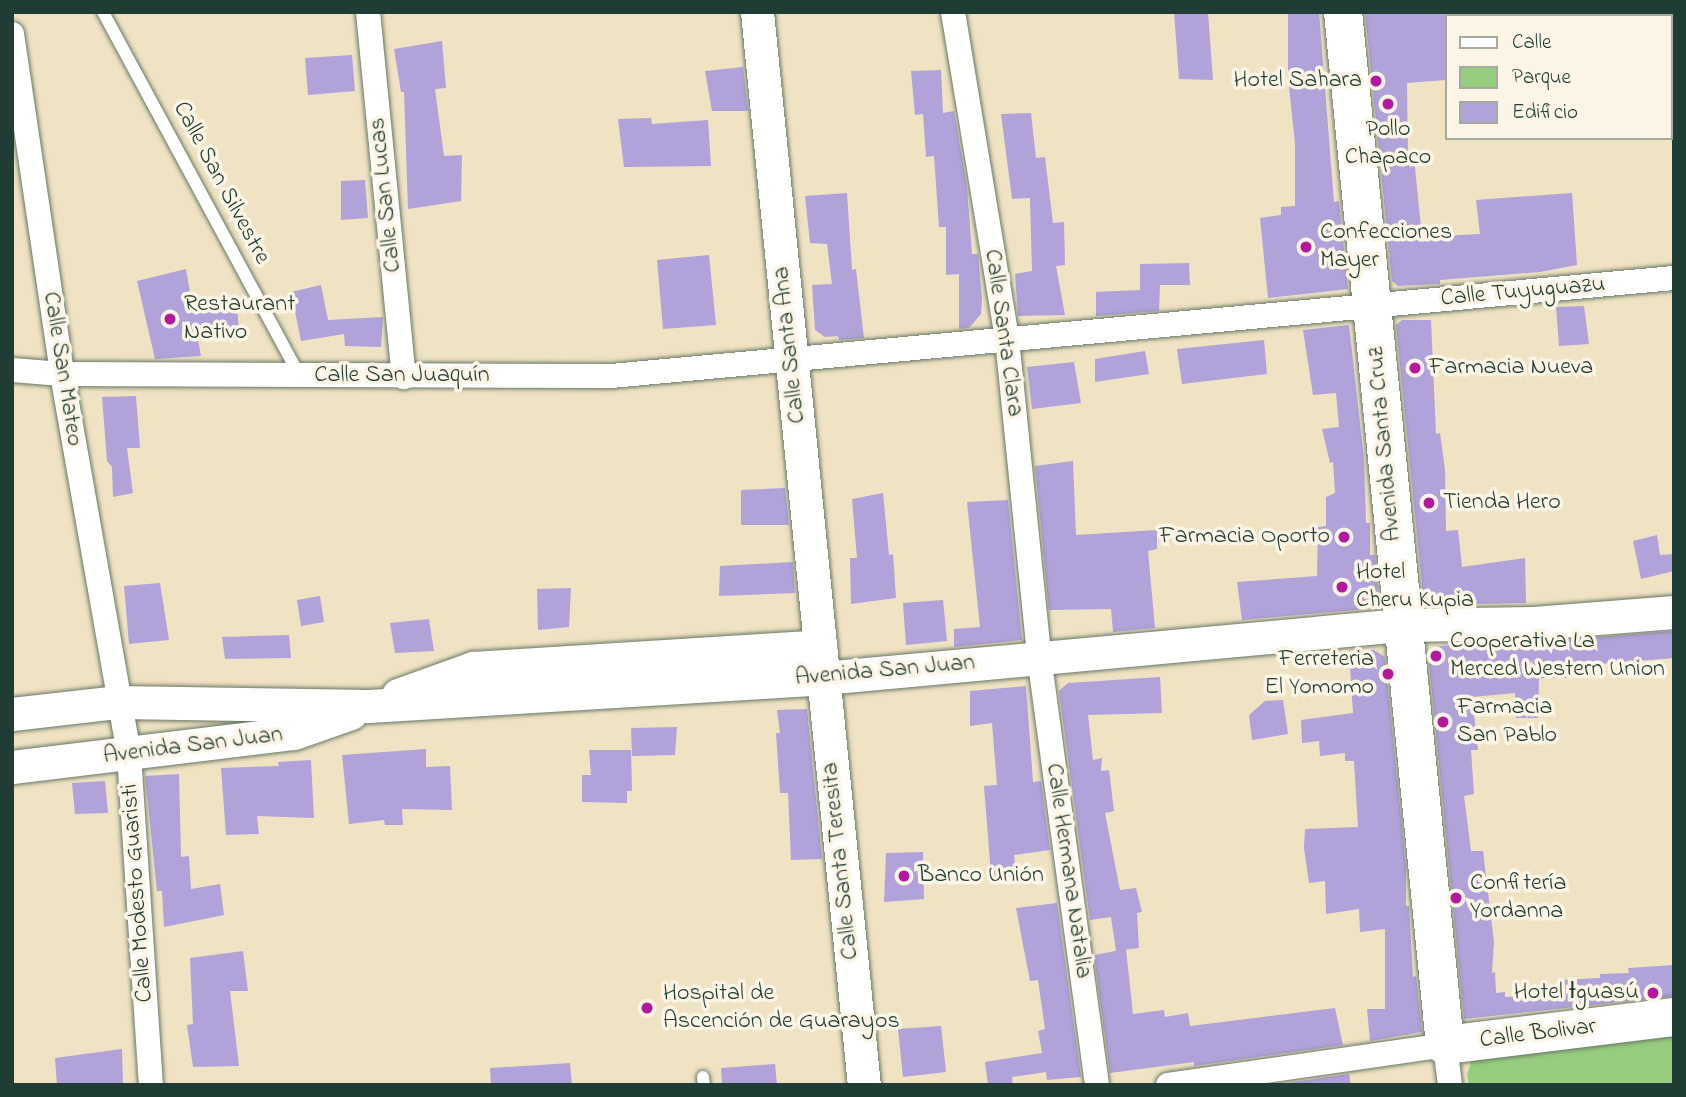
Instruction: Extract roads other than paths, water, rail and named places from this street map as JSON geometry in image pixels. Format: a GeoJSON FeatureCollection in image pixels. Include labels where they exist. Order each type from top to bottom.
{"type":"FeatureCollection","features":[{"type":"Feature","properties":{"kind":"main road","name":"Avenida Santa Cruz"},"geometry":{"type":"LineString","coordinates":[[1343,12],[1373,306],[1401,625],[1445,1045]]}},
{"type":"Feature","properties":{"kind":"main road","name":"Calle Bolivar"},"geometry":{"type":"LineString","coordinates":[[1445,1045],[1674,1017]]}},
{"type":"Feature","properties":{"kind":"street","name":"Calle San Lucas"},"geometry":{"type":"LineString","coordinates":[[368,12],[404,377]]}},
{"type":"Feature","properties":{"kind":"street","name":"Calle Santa Ana"},"geometry":{"type":"LineString","coordinates":[[757,12],[822,662]]}},
{"type":"Feature","properties":{"kind":"street","name":"Calle Santa Clara"},"geometry":{"type":"LineString","coordinates":[[953,12],[1007,339],[1039,656]]}},
{"type":"Feature","properties":{"kind":"street","name":"Calle San Mateo"},"geometry":{"type":"LineString","coordinates":[[12,34],[62,374],[118,702]]}},
{"type":"Feature","properties":{"kind":"street","name":"Calle Tuyuguazu"},"geometry":{"type":"LineString","coordinates":[[1007,339],[1674,278]]}},
{"type":"Feature","properties":{"kind":"street","name":"Calle San Juaquín"},"geometry":{"type":"LineString","coordinates":[[12,370],[62,374],[611,376],[1007,339]]}},
{"type":"Feature","properties":{"kind":"street","name":"Avenida San Juan"},"geometry":{"type":"LineString","coordinates":[[12,714],[118,702],[369,706],[822,662],[1039,656],[1401,625],[1534,623],[1674,612]]}},
{"type":"Feature","properties":{"kind":"street","name":"Calle Hermana Natalia"},"geometry":{"type":"LineString","coordinates":[[1039,656],[1097,1085]]}},
{"type":"Feature","properties":{"kind":"street","name":"Calle Santa Teresita"},"geometry":{"type":"LineString","coordinates":[[822,662],[864,1085]]}},
{"type":"Feature","properties":{"kind":"street","name":"Calle Modesto Guaristi"},"geometry":{"type":"LineString","coordinates":[[118,702],[129,755],[151,1085]]}},
{"type":"Feature","properties":{"kind":"street","name":"Avenida San Juan"},"geometry":{"type":"LineString","coordinates":[[12,767],[294,733],[369,706]]}},
{"type":"Feature","properties":{"kind":"street"},"geometry":{"type":"LineString","coordinates":[[1168,1085],[1445,1045]]}},
{"type":"Feature","properties":{"kind":"street","name":"Avenida Santa Cruz"},"geometry":{"type":"LineString","coordinates":[[1445,1045],[1450,1085]]}},
{"type":"Feature","properties":{"kind":"lane","name":"Calle San Silvestre"},"geometry":{"type":"LineString","coordinates":[[103,12],[300,376]]}},
{"type":"Feature","properties":{"kind":"place","name":"Hotel Sahara"},"geometry":{"type":"Point","coordinates":[1376,81]}},
{"type":"Feature","properties":{"kind":"place","name":"Pollo Chapaco"},"geometry":{"type":"Point","coordinates":[1388,104]}},
{"type":"Feature","properties":{"kind":"place","name":"Confecciones Mayer"},"geometry":{"type":"Point","coordinates":[1306,247]}},
{"type":"Feature","properties":{"kind":"place","name":"Restaurant Nativo"},"geometry":{"type":"Point","coordinates":[170,319]}},
{"type":"Feature","properties":{"kind":"place","name":"Farmacia Nueva"},"geometry":{"type":"Point","coordinates":[1415,368]}},
{"type":"Feature","properties":{"kind":"place","name":"Tienda Hero"},"geometry":{"type":"Point","coordinates":[1429,503]}},
{"type":"Feature","properties":{"kind":"place","name":"Farmacia Oporto"},"geometry":{"type":"Point","coordinates":[1344,537]}},
{"type":"Feature","properties":{"kind":"place","name":"Hotel Cheru Kupia"},"geometry":{"type":"Point","coordinates":[1342,587]}},
{"type":"Feature","properties":{"kind":"place","name":"Cooperativa La Merced Western Union"},"geometry":{"type":"Point","coordinates":[1436,656]}},
{"type":"Feature","properties":{"kind":"place","name":"Ferreteria El Yomomo"},"geometry":{"type":"Point","coordinates":[1388,674]}},
{"type":"Feature","properties":{"kind":"place","name":"Farmacia San Pablo"},"geometry":{"type":"Point","coordinates":[1443,722]}},
{"type":"Feature","properties":{"kind":"place","name":"Banco Unión"},"geometry":{"type":"Point","coordinates":[904,876]}},
{"type":"Feature","properties":{"kind":"place","name":"Confitería Yordanna"},"geometry":{"type":"Point","coordinates":[1456,898]}},
{"type":"Feature","properties":{"kind":"place","name":"Hotel Ɨguasú"},"geometry":{"type":"Point","coordinates":[1653,993]}},
{"type":"Feature","properties":{"kind":"place","name":"Hospital de Ascención de Guarayos"},"geometry":{"type":"Point","coordinates":[647,1008]}}]}
